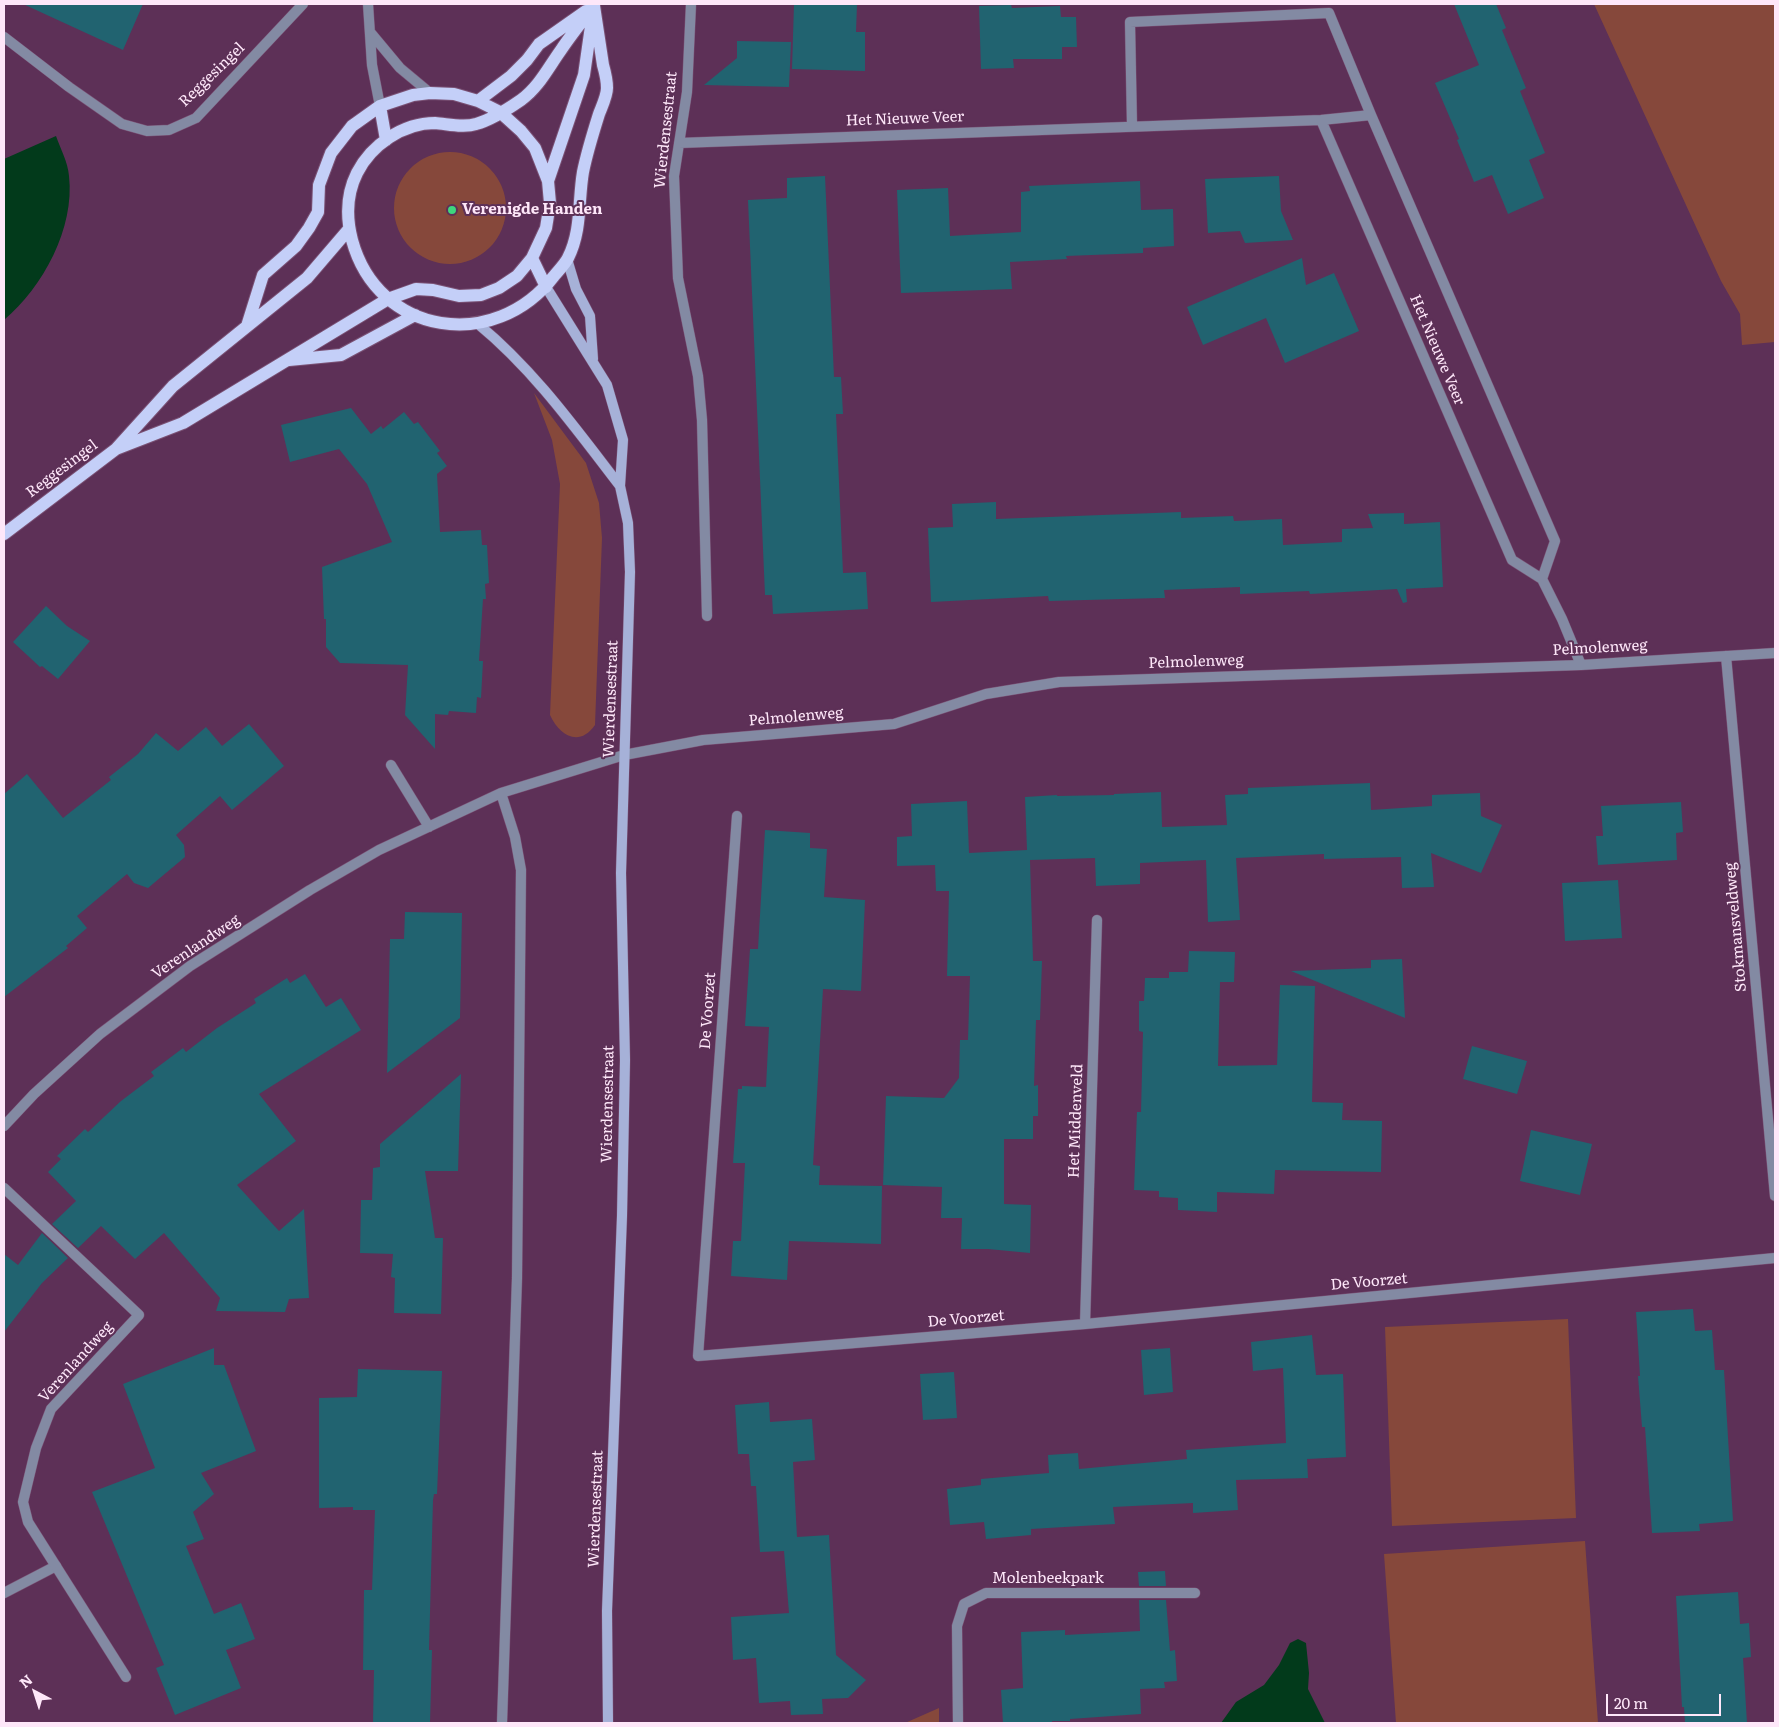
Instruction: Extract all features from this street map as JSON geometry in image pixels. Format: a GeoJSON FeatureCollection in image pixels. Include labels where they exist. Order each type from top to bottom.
{"type":"FeatureCollection","features":[{"type":"Feature","properties":{"kind":"main road"},"geometry":{"type":"LineString","coordinates":[[478,101],[512,76],[539,44],[594,5]]}},
{"type":"Feature","properties":{"kind":"main road"},"geometry":{"type":"LineString","coordinates":[[594,5],[607,88],[586,156],[576,238],[568,259],[546,287],[526,304],[503,317],[478,324],[446,324],[415,316],[388,299],[369,278],[356,254],[349,228],[347,207],[350,190],[357,172],[372,152],[386,140],[407,128],[432,123],[475,125],[522,100],[540,82],[594,5]]}},
{"type":"Feature","properties":{"kind":"main road"},"geometry":{"type":"LineString","coordinates":[[548,181],[584,75],[594,5]]}},
{"type":"Feature","properties":{"kind":"main road"},"geometry":{"type":"LineString","coordinates":[[247,326],[263,275],[296,246],[318,212],[319,185],[332,153],[352,126],[380,106],[413,95],[430,93],[454,94],[478,101],[500,112],[521,131],[535,148],[548,181]]}},
{"type":"Feature","properties":{"kind":"main road"},"geometry":{"type":"LineString","coordinates":[[380,106],[386,140]]}},
{"type":"Feature","properties":{"kind":"main road","name":"Reggesingel"},"geometry":{"type":"LineString","coordinates":[[116,449],[183,423],[388,299],[416,288],[459,296],[481,295],[499,288],[517,276],[532,258],[546,228],[550,203],[548,181]]}},
{"type":"Feature","properties":{"kind":"main road","name":"Reggesingel"},"geometry":{"type":"LineString","coordinates":[[4,534],[116,449],[173,386],[307,278],[349,228]]}},
{"type":"Feature","properties":{"kind":"main road"},"geometry":{"type":"LineString","coordinates":[[532,258],[546,287]]}},
{"type":"Feature","properties":{"kind":"main road","name":"Wierdensestraat"},"geometry":{"type":"LineString","coordinates":[[568,259],[576,289],[590,316],[593,363]]}},
{"type":"Feature","properties":{"kind":"main road","name":"Wierdensestraat"},"geometry":{"type":"LineString","coordinates":[[546,287],[607,385],[623,440],[620,486],[628,523],[630,572],[621,873],[625,1060],[622,1216],[607,1611],[608,1723]]}},
{"type":"Feature","properties":{"kind":"main road","name":"Reggesingel"},"geometry":{"type":"LineString","coordinates":[[284,361],[341,355],[415,316]]}},
{"type":"Feature","properties":{"kind":"main road","name":"Wierdensestraat"},"geometry":{"type":"LineString","coordinates":[[478,324],[503,345],[531,374],[569,419],[620,486]]}},
{"type":"Feature","properties":{"kind":"street","name":"Reggesingel"},"geometry":{"type":"LineString","coordinates":[[4,37],[122,124],[147,131],[168,130],[196,118],[304,4]]}},
{"type":"Feature","properties":{"kind":"street"},"geometry":{"type":"LineString","coordinates":[[368,4],[372,65],[380,106]]}},
{"type":"Feature","properties":{"kind":"street","name":"Wierdensestraat"},"geometry":{"type":"LineString","coordinates":[[690,4],[687,92],[674,176],[678,278],[698,376],[702,412],[707,616]]}},
{"type":"Feature","properties":{"kind":"street"},"geometry":{"type":"LineString","coordinates":[[1132,126],[1130,22],[1329,13],[1371,115],[1555,541],[1542,579],[1562,619],[1581,665]]}},
{"type":"Feature","properties":{"kind":"street"},"geometry":{"type":"LineString","coordinates":[[370,32],[400,68],[430,93]]}},
{"type":"Feature","properties":{"kind":"street","name":"Het Nieuwe Veer"},"geometry":{"type":"LineString","coordinates":[[679,143],[1321,120],[1371,115]]}},
{"type":"Feature","properties":{"kind":"street","name":"Het Nieuwe Veer"},"geometry":{"type":"LineString","coordinates":[[1321,120],[1512,560],[1542,579]]}},
{"type":"Feature","properties":{"kind":"street","name":"Pelmolenweg"},"geometry":{"type":"LineString","coordinates":[[624,755],[703,740],[894,724],[986,694],[1059,682],[1581,665],[1775,653]]}},
{"type":"Feature","properties":{"kind":"street","name":"Stokmansveldweg"},"geometry":{"type":"LineString","coordinates":[[1726,656],[1775,1196]]}},
{"type":"Feature","properties":{"kind":"street","name":"Verenlandweg"},"geometry":{"type":"LineString","coordinates":[[4,1126],[34,1094],[100,1034],[190,966],[310,890],[380,850],[501,793],[624,755]]}},
{"type":"Feature","properties":{"kind":"street"},"geometry":{"type":"LineString","coordinates":[[391,765],[429,827]]}},
{"type":"Feature","properties":{"kind":"street"},"geometry":{"type":"LineString","coordinates":[[501,793],[515,837],[521,870],[517,1278],[502,1723]]}},
{"type":"Feature","properties":{"kind":"street","name":"De Voorzet"},"geometry":{"type":"LineString","coordinates":[[737,816],[698,1356],[1085,1324],[1775,1258]]}},
{"type":"Feature","properties":{"kind":"street","name":"Het Middenveld"},"geometry":{"type":"LineString","coordinates":[[1085,1324],[1097,920]]}},
{"type":"Feature","properties":{"kind":"street","name":"Verenlandweg"},"geometry":{"type":"LineString","coordinates":[[4,1188],[139,1315],[51,1409],[36,1448],[23,1502],[28,1522],[126,1677]]}},
{"type":"Feature","properties":{"kind":"street"},"geometry":{"type":"LineString","coordinates":[[4,1593],[56,1566]]}},
{"type":"Feature","properties":{"kind":"street","name":"Molenbeekpark"},"geometry":{"type":"LineString","coordinates":[[958,1723],[957,1626],[964,1604],[986,1594],[1194,1593]]}},
{"type":"Feature","properties":{"kind":"shaded area"},"geometry":{"type":"Polygon","coordinates":[[[1594,4],[1775,4],[1775,342],[1742,345],[1740,314],[1721,281],[1594,4]]]}},
{"type":"Feature","properties":{"kind":"shaded area"},"geometry":{"type":"Polygon","coordinates":[[[56,136],[66,160],[69,176],[70,196],[67,216],[61,236],[43,274],[31,291],[4,320],[4,159],[56,136]]]}},
{"type":"Feature","properties":{"kind":"shaded area"},"geometry":{"type":"Polygon","coordinates":[[[450,152],[472,156],[490,168],[502,186],[506,208],[502,230],[490,248],[472,260],[450,264],[428,260],[410,248],[398,230],[394,208],[398,186],[410,168],[428,156],[450,152]]]}},
{"type":"Feature","properties":{"kind":"shaded area"},"geometry":{"type":"Polygon","coordinates":[[[534,393],[586,463],[599,503],[602,538],[595,725],[589,732],[576,737],[564,733],[550,715],[560,484],[552,440],[534,393]]]}},
{"type":"Feature","properties":{"kind":"shaded area"},"geometry":{"type":"Polygon","coordinates":[[[1568,1319],[1576,1518],[1392,1526],[1385,1327],[1568,1319]]]}},
{"type":"Feature","properties":{"kind":"shaded area"},"geometry":{"type":"Polygon","coordinates":[[[1585,1541],[1598,1723],[1396,1723],[1384,1554],[1585,1541]]]}},
{"type":"Feature","properties":{"kind":"shaded area"},"geometry":{"type":"Polygon","coordinates":[[[1298,1639],[1306,1643],[1309,1673],[1308,1689],[1325,1723],[1221,1723],[1236,1702],[1264,1685],[1279,1665],[1290,1643],[1298,1639]]]}},
{"type":"Feature","properties":{"kind":"shaded area"},"geometry":{"type":"Polygon","coordinates":[[[939,1708],[939,1723],[905,1723],[939,1708]]]}},
{"type":"Feature","properties":{"kind":"building"},"geometry":{"type":"Polygon","coordinates":[[[23,4],[143,4],[123,50],[23,4]]]}},
{"type":"Feature","properties":{"kind":"building"},"geometry":{"type":"Polygon","coordinates":[[[794,4],[857,4],[856,32],[865,32],[865,71],[792,69],[794,4]]]}},
{"type":"Feature","properties":{"kind":"building"},"geometry":{"type":"Polygon","coordinates":[[[1454,4],[1496,4],[1506,28],[1502,30],[1526,88],[1520,91],[1545,153],[1529,160],[1544,198],[1508,214],[1492,175],[1474,182],[1457,140],[1459,139],[1435,83],[1479,65],[1454,4]]]}},
{"type":"Feature","properties":{"kind":"building"},"geometry":{"type":"Polygon","coordinates":[[[1011,5],[1012,8],[1060,6],[1061,17],[1076,17],[1077,47],[1062,47],[1062,59],[1013,59],[1014,68],[981,69],[979,6],[1011,5]]]}},
{"type":"Feature","properties":{"kind":"building"},"geometry":{"type":"Polygon","coordinates":[[[737,41],[791,42],[789,87],[704,85],[737,58],[737,41]]]}},
{"type":"Feature","properties":{"kind":"building"},"geometry":{"type":"Polygon","coordinates":[[[825,176],[834,377],[841,377],[843,414],[836,414],[843,573],[866,572],[868,609],[773,614],[772,595],[765,595],[748,200],[787,198],[787,178],[825,176]]]}},
{"type":"Feature","properties":{"kind":"building"},"geometry":{"type":"Polygon","coordinates":[[[1279,176],[1281,211],[1293,240],[1245,243],[1240,231],[1208,233],[1205,179],[1279,176]]]}},
{"type":"Feature","properties":{"kind":"building"},"geometry":{"type":"Polygon","coordinates":[[[1140,181],[1141,210],[1173,209],[1174,246],[1143,248],[1143,253],[1066,256],[1067,259],[1010,262],[1012,289],[901,293],[897,190],[948,188],[950,236],[1021,232],[1021,192],[1030,191],[1029,186],[1140,181]]]}},
{"type":"Feature","properties":{"kind":"building"},"geometry":{"type":"Polygon","coordinates":[[[1302,258],[1306,285],[1334,273],[1359,331],[1285,363],[1266,318],[1203,345],[1187,307],[1302,258]]]}},
{"type":"Feature","properties":{"kind":"building"},"geometry":{"type":"Polygon","coordinates":[[[351,408],[371,434],[381,426],[383,429],[404,412],[414,424],[418,422],[440,451],[437,453],[447,466],[437,474],[440,532],[481,530],[482,545],[487,545],[489,583],[485,584],[486,599],[483,599],[479,661],[483,661],[481,698],[477,697],[476,713],[449,711],[448,715],[435,714],[435,749],[405,715],[408,665],[340,663],[326,647],[322,567],[392,542],[367,484],[339,449],[290,462],[281,425],[351,408]]]}},
{"type":"Feature","properties":{"kind":"building"},"geometry":{"type":"Polygon","coordinates":[[[996,502],[996,519],[1181,512],[1181,518],[1233,516],[1234,521],[1282,519],[1283,545],[1342,542],[1342,529],[1373,528],[1368,514],[1404,513],[1404,524],[1440,522],[1443,587],[1406,589],[1407,602],[1403,603],[1397,589],[1310,594],[1309,591],[1240,594],[1240,587],[1164,590],[1165,598],[1049,601],[1048,596],[931,602],[928,528],[953,527],[952,504],[996,502]]]}},
{"type":"Feature","properties":{"kind":"building"},"geometry":{"type":"Polygon","coordinates":[[[46,606],[67,626],[90,641],[58,679],[42,666],[40,667],[13,642],[46,606]]]}},
{"type":"Feature","properties":{"kind":"building"},"geometry":{"type":"Polygon","coordinates":[[[249,724],[284,766],[232,810],[220,796],[176,835],[184,845],[185,857],[148,888],[134,883],[127,874],[77,916],[87,928],[66,946],[68,948],[4,997],[4,794],[27,774],[63,818],[111,780],[109,777],[138,754],[156,733],[178,751],[206,727],[222,746],[249,724]]]}},
{"type":"Feature","properties":{"kind":"building"},"geometry":{"type":"Polygon","coordinates":[[[1370,783],[1371,810],[1432,806],[1432,795],[1480,793],[1481,816],[1502,825],[1481,873],[1431,853],[1434,887],[1402,888],[1401,857],[1324,859],[1324,854],[1236,858],[1240,920],[1208,922],[1206,860],[1140,863],[1140,884],[1096,886],[1095,858],[1030,860],[1033,961],[1042,961],[1040,1020],[1036,1020],[1034,1086],[1038,1085],[1038,1116],[1033,1116],[1033,1139],[1004,1139],[1004,1204],[1031,1205],[1030,1253],[988,1249],[961,1249],[962,1218],[941,1218],[942,1187],[883,1185],[886,1096],[944,1098],[959,1078],[960,1040],[968,1040],[970,976],[947,976],[949,891],[936,891],[935,865],[897,866],[897,837],[912,836],[911,804],[967,801],[969,853],[1027,850],[1025,797],[1161,792],[1162,827],[1227,825],[1225,795],[1248,794],[1248,788],[1370,783]]]}},
{"type":"Feature","properties":{"kind":"building"},"geometry":{"type":"Polygon","coordinates":[[[1681,802],[1683,832],[1676,833],[1677,860],[1598,865],[1596,836],[1603,836],[1601,806],[1681,802]]]}},
{"type":"Feature","properties":{"kind":"building"},"geometry":{"type":"Polygon","coordinates":[[[765,830],[810,833],[810,848],[827,849],[824,897],[865,900],[861,991],[823,989],[813,1165],[820,1166],[819,1185],[882,1186],[881,1244],[789,1241],[787,1280],[731,1276],[733,1241],[741,1241],[745,1163],[733,1163],[738,1089],[742,1089],[742,1086],[766,1087],[769,1027],[745,1026],[750,949],[758,949],[765,830]]]}},
{"type":"Feature","properties":{"kind":"building"},"geometry":{"type":"Polygon","coordinates":[[[1618,880],[1622,938],[1565,941],[1562,883],[1618,880]]]}},
{"type":"Feature","properties":{"kind":"building"},"geometry":{"type":"Polygon","coordinates":[[[405,912],[462,913],[460,1018],[387,1073],[390,939],[404,939],[405,912]]]}},
{"type":"Feature","properties":{"kind":"building"},"geometry":{"type":"Polygon","coordinates":[[[1189,951],[1235,952],[1234,982],[1220,982],[1218,1066],[1277,1065],[1280,985],[1315,986],[1312,1102],[1343,1103],[1342,1120],[1382,1121],[1381,1172],[1275,1170],[1274,1194],[1217,1192],[1217,1212],[1178,1210],[1178,1198],[1159,1197],[1159,1191],[1134,1190],[1137,1112],[1141,1112],[1143,1032],[1139,1031],[1139,1001],[1144,1001],[1145,978],[1169,978],[1169,972],[1188,972],[1189,951]]]}},
{"type":"Feature","properties":{"kind":"building"},"geometry":{"type":"Polygon","coordinates":[[[1402,959],[1405,1018],[1291,971],[1371,968],[1371,960],[1402,959]]]}},
{"type":"Feature","properties":{"kind":"building"},"geometry":{"type":"Polygon","coordinates":[[[305,974],[326,1007],[341,998],[361,1030],[259,1094],[296,1141],[237,1185],[279,1231],[304,1209],[309,1298],[289,1299],[285,1312],[216,1311],[220,1298],[164,1233],[135,1259],[101,1226],[78,1248],[52,1224],[76,1201],[48,1172],[61,1159],[57,1156],[85,1129],[88,1132],[121,1101],[154,1076],[151,1072],[183,1048],[186,1052],[217,1028],[256,1003],[254,999],[287,978],[290,983],[305,974]]]}},
{"type":"Feature","properties":{"kind":"building"},"geometry":{"type":"Polygon","coordinates":[[[1472,1046],[1527,1061],[1517,1094],[1463,1079],[1472,1046]]]}},
{"type":"Feature","properties":{"kind":"building"},"geometry":{"type":"Polygon","coordinates":[[[461,1074],[458,1171],[425,1171],[435,1238],[443,1238],[441,1314],[394,1313],[395,1278],[391,1277],[393,1254],[360,1253],[361,1200],[372,1200],[373,1168],[380,1167],[380,1144],[461,1074]]]}},
{"type":"Feature","properties":{"kind":"building"},"geometry":{"type":"Polygon","coordinates":[[[1531,1130],[1592,1144],[1580,1195],[1520,1181],[1531,1130]]]}},
{"type":"Feature","properties":{"kind":"building"},"geometry":{"type":"Polygon","coordinates":[[[42,1233],[68,1258],[42,1283],[4,1332],[4,1254],[18,1265],[42,1233]]]}},
{"type":"Feature","properties":{"kind":"building"},"geometry":{"type":"Polygon","coordinates":[[[1693,1309],[1695,1331],[1712,1330],[1715,1370],[1724,1370],[1733,1521],[1699,1524],[1700,1531],[1652,1533],[1645,1427],[1642,1427],[1638,1376],[1640,1376],[1636,1312],[1693,1309]]]}},
{"type":"Feature","properties":{"kind":"building"},"geometry":{"type":"Polygon","coordinates":[[[1312,1335],[1316,1375],[1343,1374],[1346,1457],[1307,1459],[1308,1478],[1236,1480],[1238,1510],[1193,1513],[1193,1503],[1113,1507],[1115,1524],[1031,1529],[1031,1535],[986,1539],[984,1522],[950,1525],[947,1489],[981,1485],[981,1479],[1049,1473],[1048,1455],[1078,1453],[1079,1469],[1187,1459],[1186,1450],[1286,1443],[1283,1368],[1253,1371],[1251,1342],[1312,1335]]]}},
{"type":"Feature","properties":{"kind":"building"},"geometry":{"type":"Polygon","coordinates":[[[214,1348],[214,1365],[224,1365],[256,1451],[201,1473],[214,1494],[193,1512],[204,1539],[186,1546],[214,1614],[241,1603],[255,1639],[226,1650],[241,1688],[175,1715],[156,1668],[164,1665],[92,1492],[155,1468],[123,1384],[214,1348]]]}},
{"type":"Feature","properties":{"kind":"building"},"geometry":{"type":"Polygon","coordinates":[[[1170,1348],[1173,1392],[1144,1395],[1141,1350],[1170,1348]]]}},
{"type":"Feature","properties":{"kind":"building"},"geometry":{"type":"Polygon","coordinates":[[[358,1369],[442,1371],[437,1494],[434,1494],[433,1500],[429,1650],[432,1650],[430,1723],[373,1723],[374,1670],[363,1670],[364,1590],[372,1590],[375,1510],[353,1510],[353,1507],[319,1508],[319,1398],[357,1397],[358,1369]]]}},
{"type":"Feature","properties":{"kind":"building"},"geometry":{"type":"Polygon","coordinates":[[[954,1372],[957,1418],[923,1420],[920,1374],[954,1372]]]}},
{"type":"Feature","properties":{"kind":"building"},"geometry":{"type":"Polygon","coordinates":[[[769,1402],[770,1422],[812,1419],[815,1460],[793,1462],[797,1537],[829,1535],[836,1655],[866,1680],[848,1698],[822,1699],[823,1714],[791,1715],[790,1701],[759,1703],[756,1658],[733,1660],[731,1617],[789,1613],[784,1551],[760,1552],[756,1486],[751,1486],[749,1454],[738,1454],[735,1405],[769,1402]]]}},
{"type":"Feature","properties":{"kind":"building"},"geometry":{"type":"Polygon","coordinates":[[[1165,1571],[1166,1586],[1139,1586],[1138,1572],[1165,1571]]]}},
{"type":"Feature","properties":{"kind":"building"},"geometry":{"type":"Polygon","coordinates":[[[1738,1592],[1740,1624],[1749,1623],[1751,1657],[1743,1658],[1747,1723],[1685,1723],[1684,1707],[1682,1707],[1676,1596],[1738,1592]]]}},
{"type":"Feature","properties":{"kind":"building"},"geometry":{"type":"Polygon","coordinates":[[[1139,1600],[1166,1600],[1170,1651],[1175,1650],[1177,1681],[1164,1682],[1165,1688],[1140,1689],[1141,1714],[1070,1719],[1070,1721],[1052,1721],[1052,1723],[1003,1723],[1001,1690],[1023,1688],[1021,1632],[1065,1630],[1065,1635],[1140,1631],[1139,1600]]]}},
{"type":"Feature","properties":{"kind":"place","name":"Verenigde Handen"},"geometry":{"type":"Point","coordinates":[452,210]}}]}
